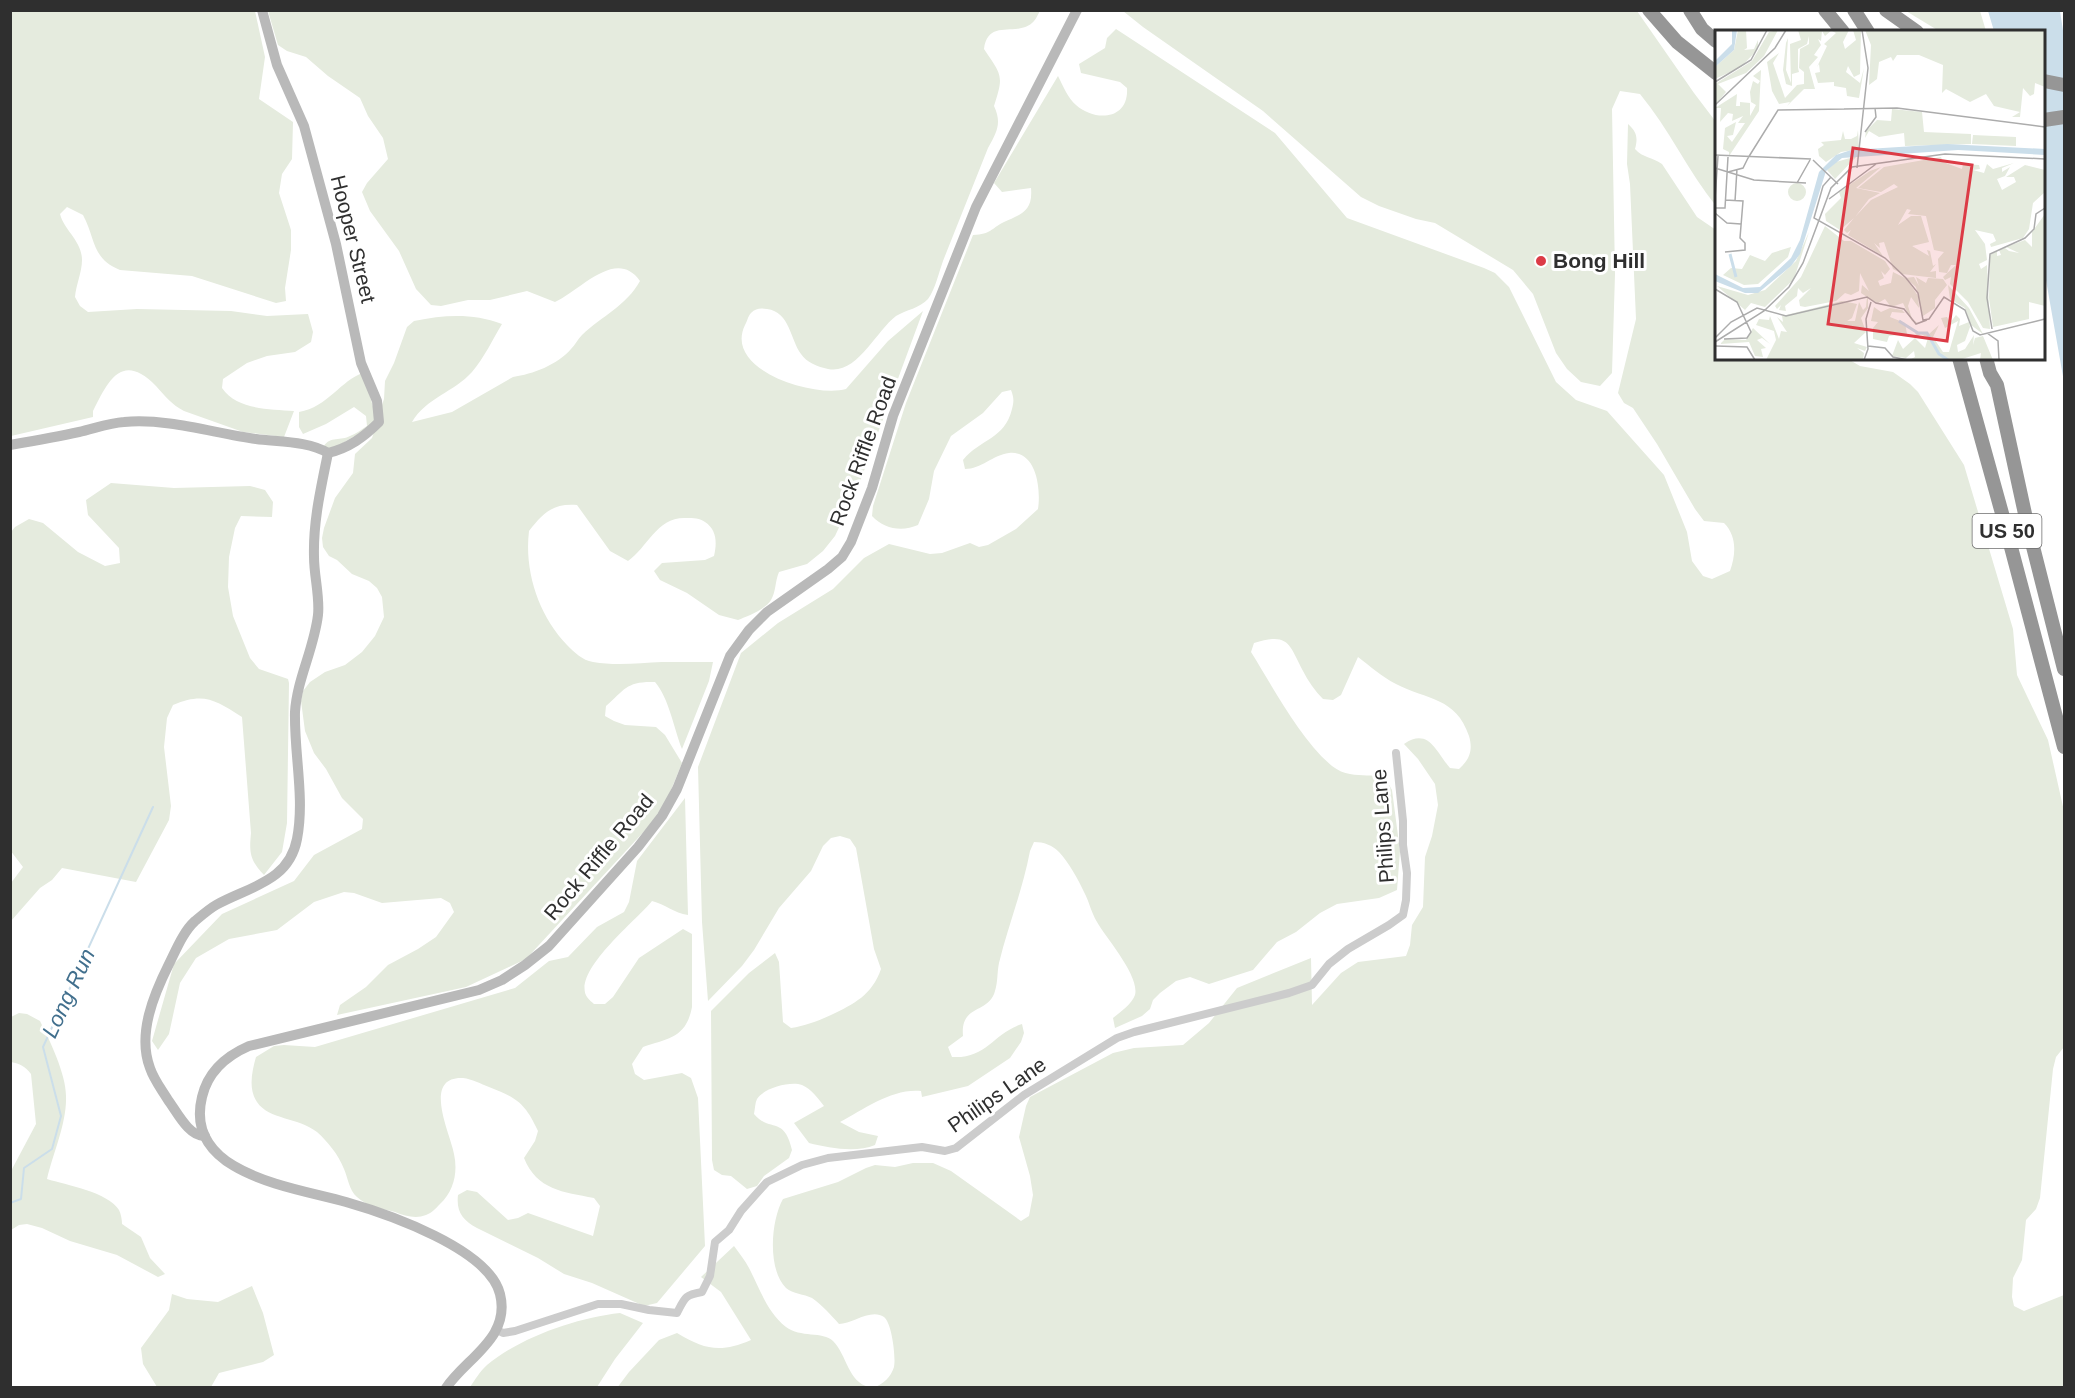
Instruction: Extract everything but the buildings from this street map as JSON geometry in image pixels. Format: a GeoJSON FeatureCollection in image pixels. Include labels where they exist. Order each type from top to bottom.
{"type":"FeatureCollection","features":[{"type":"Feature","properties":{"kind":"highway"},"geometry":{"type":"LineString","coordinates":[[1649,10],[1677,42],[1715,72]]}},
{"type":"Feature","properties":{"kind":"highway"},"geometry":{"type":"LineString","coordinates":[[1658,10],[1690,52]]}},
{"type":"Feature","properties":{"kind":"highway"},"geometry":{"type":"LineString","coordinates":[[1690,10],[1702,29],[1715,40]]}},
{"type":"Feature","properties":{"kind":"highway"},"geometry":{"type":"LineString","coordinates":[[1825,10],[1841,30]]}},
{"type":"Feature","properties":{"kind":"highway"},"geometry":{"type":"LineString","coordinates":[[1854,10],[1867,30]]}},
{"type":"Feature","properties":{"kind":"highway"},"geometry":{"type":"LineString","coordinates":[[1886,10],[1914,30]]}},
{"type":"Feature","properties":{"kind":"highway"},"geometry":{"type":"LineString","coordinates":[[2045,82],[2064,87]]}},
{"type":"Feature","properties":{"kind":"highway"},"geometry":{"type":"LineString","coordinates":[[2045,88],[2064,87]]}},
{"type":"Feature","properties":{"kind":"highway"},"geometry":{"type":"LineString","coordinates":[[2045,112],[2064,110]]}},
{"type":"Feature","properties":{"kind":"highway"},"geometry":{"type":"LineString","coordinates":[[2045,120],[2064,117]]}},
{"type":"Feature","properties":{"kind":"highway","name":"US 50"},"geometry":{"type":"LineString","coordinates":[[1960,360],[2064,747]]}},
{"type":"Feature","properties":{"kind":"highway"},"geometry":{"type":"LineString","coordinates":[[1969,360],[2054,705]]}},
{"type":"Feature","properties":{"kind":"highway","name":"US 50"},"geometry":{"type":"LineString","coordinates":[[1987,360],[1996,385],[2064,669]]}},
{"type":"Feature","properties":{"kind":"highway"},"geometry":{"type":"LineString","coordinates":[[1993,360],[1996,385]]}},
{"type":"Feature","properties":{"kind":"street","name":"Hooper Street"},"geometry":{"type":"LineString","coordinates":[[262,10],[277,65],[304,126],[336,244],[352,311],[361,363],[377,401],[379,412],[379,422],[369,432],[343,450],[328,453]]}},
{"type":"Feature","properties":{"kind":"street","name":"Rock Riffle Road"},"geometry":{"type":"LineString","coordinates":[[205,1136],[200,1121],[202,1099],[215,1070],[227,1057],[249,1046],[479,990],[502,980],[549,946],[638,847],[662,816],[681,781],[730,656],[749,630],[767,612],[828,569],[842,557],[851,542],[872,488],[893,416],[918,359],[976,207],[1077,10]]}},
{"type":"Feature","properties":{"kind":"street"},"geometry":{"type":"LineString","coordinates":[[10,445],[50,439],[123,422],[146,422],[174,424],[228,435],[304,445],[328,453],[314,534],[318,612],[315,635],[298,688],[295,711],[299,815],[294,853],[281,870],[262,885],[215,905],[193,923],[178,945],[158,986],[150,1013],[146,1042],[149,1067],[191,1131],[196,1136],[205,1136],[222,1158],[249,1175],[375,1212],[431,1235],[475,1259],[487,1269],[497,1283],[501,1297],[501,1313],[497,1330],[446,1388]]}},
{"type":"Feature","properties":{"kind":"street","name":"Philips Lane"},"geometry":{"type":"LineString","coordinates":[[497,1330],[503,1333],[515,1331],[598,1304],[621,1304],[676,1313],[689,1294],[702,1292],[710,1276],[715,1242],[729,1230],[741,1211],[767,1182],[802,1165],[828,1158],[922,1147],[945,1150],[956,1148],[1024,1095],[1117,1038],[1290,993],[1312,985],[1329,964],[1348,949],[1389,926],[1403,915],[1407,873],[1396,753]]}},
{"type":"Feature","properties":{"kind":"shaded area"},"geometry":{"type":"Polygon","coordinates":[[[10,11],[255,11],[265,57],[259,99],[293,122],[292,159],[282,174],[279,193],[291,230],[291,250],[285,288],[286,301],[276,303],[192,276],[120,270],[99,254],[83,215],[67,207],[60,214],[81,253],[82,265],[75,297],[80,306],[88,312],[137,309],[231,311],[267,316],[308,314],[313,332],[311,342],[295,352],[267,356],[247,363],[223,379],[222,388],[236,401],[264,409],[294,411],[284,437],[243,432],[184,411],[172,403],[144,376],[134,371],[117,374],[104,390],[93,411],[93,417],[11,436],[10,11]]]}},
{"type":"Feature","properties":{"kind":"shaded area"},"geometry":{"type":"Polygon","coordinates":[[[268,11],[1040,11],[1033,22],[1026,27],[997,31],[987,40],[984,49],[1000,76],[994,106],[998,123],[928,299],[921,305],[896,316],[857,359],[838,369],[824,368],[806,359],[797,348],[785,321],[775,311],[763,308],[755,310],[750,314],[745,325],[742,341],[747,355],[759,367],[794,385],[832,391],[846,389],[888,341],[923,311],[858,487],[835,536],[823,551],[807,564],[779,572],[774,594],[769,603],[738,620],[719,615],[687,593],[660,580],[654,571],[662,563],[705,560],[714,556],[716,542],[714,533],[709,525],[701,520],[687,518],[668,522],[660,527],[628,561],[610,551],[577,505],[561,506],[549,511],[529,531],[531,577],[541,607],[557,633],[579,656],[589,661],[610,664],[713,662],[709,681],[682,749],[668,705],[655,682],[638,683],[627,687],[606,706],[605,716],[614,721],[625,725],[656,727],[665,735],[682,763],[662,812],[526,959],[466,987],[337,1015],[340,1005],[366,987],[388,965],[436,937],[454,912],[450,903],[441,898],[382,903],[354,893],[344,892],[314,902],[277,930],[229,939],[196,958],[180,983],[169,1034],[158,1050],[152,1041],[174,964],[222,914],[294,881],[314,855],[362,829],[363,819],[342,798],[314,753],[305,731],[301,701],[303,691],[310,682],[325,672],[345,665],[362,652],[375,636],[384,617],[382,597],[377,588],[369,581],[352,574],[329,556],[323,547],[322,538],[335,498],[353,473],[355,454],[372,438],[377,423],[329,451],[324,446],[329,441],[347,437],[367,426],[366,416],[354,407],[326,424],[303,434],[299,427],[299,412],[318,405],[355,376],[363,373],[377,420],[384,399],[385,381],[407,327],[414,321],[458,316],[491,320],[502,324],[472,372],[432,401],[412,422],[452,412],[513,377],[529,374],[559,360],[582,335],[628,297],[640,281],[630,272],[620,268],[598,275],[555,302],[527,291],[490,300],[468,300],[441,306],[431,305],[416,289],[399,251],[370,211],[362,192],[388,159],[383,138],[368,116],[360,98],[328,76],[306,57],[287,51],[278,45],[268,11]]]}},
{"type":"Feature","properties":{"kind":"shaded area"},"geometry":{"type":"Polygon","coordinates":[[[1123,11],[1637,11],[1715,121],[1715,205],[1640,94],[1620,91],[1612,109],[1615,274],[1612,373],[1600,386],[1581,382],[1567,369],[1556,353],[1533,294],[1513,270],[1435,223],[1379,206],[1361,197],[1263,111],[1123,11]]]}},
{"type":"Feature","properties":{"kind":"shaded area"},"geometry":{"type":"Polygon","coordinates":[[[1906,11],[1980,11],[1986,30],[1937,30],[1906,11]]]}},
{"type":"Feature","properties":{"kind":"shaded area"},"geometry":{"type":"Polygon","coordinates":[[[1116,29],[1275,133],[1347,218],[1495,273],[1509,287],[1556,382],[1576,400],[1607,411],[1664,475],[1687,532],[1692,561],[1703,576],[1712,579],[1730,571],[1734,552],[1731,534],[1724,523],[1704,521],[1633,408],[1624,403],[1618,393],[1636,319],[1630,184],[1627,164],[1628,124],[1636,135],[1635,149],[1662,164],[1697,217],[1715,229],[1715,360],[1850,360],[1860,366],[1893,372],[1918,392],[1964,465],[2013,629],[2017,675],[2048,740],[2064,811],[2064,1047],[2056,1057],[2053,1069],[2040,1198],[2036,1209],[2026,1220],[2022,1260],[2013,1278],[2012,1297],[2014,1306],[2024,1311],[2064,1295],[2064,1387],[875,1387],[886,1380],[894,1367],[891,1333],[884,1317],[873,1314],[839,1324],[812,1298],[789,1290],[780,1280],[776,1269],[773,1244],[776,1219],[783,1199],[838,1182],[875,1165],[895,1167],[913,1163],[933,1163],[951,1171],[1021,1221],[1029,1216],[1033,1195],[1019,1137],[1030,1097],[1113,1053],[1134,1048],[1183,1045],[1209,1023],[1237,988],[1311,958],[1312,1005],[1341,973],[1358,962],[1406,956],[1410,945],[1412,925],[1423,907],[1425,857],[1438,805],[1435,784],[1418,759],[1404,744],[1413,739],[1426,740],[1450,768],[1459,769],[1470,754],[1469,736],[1463,723],[1448,707],[1391,681],[1358,657],[1341,695],[1333,700],[1323,699],[1309,682],[1291,647],[1281,640],[1274,639],[1254,643],[1251,652],[1288,712],[1320,755],[1341,771],[1381,778],[1392,790],[1400,851],[1397,890],[1379,898],[1337,904],[1320,913],[1296,932],[1277,942],[1253,970],[1209,984],[1190,977],[1176,981],[1153,1000],[1150,1009],[1142,1016],[1115,1028],[1113,1018],[1129,1005],[1135,995],[1135,987],[1128,968],[1097,922],[1082,887],[1066,861],[1051,846],[1034,842],[998,966],[995,991],[987,1003],[966,1019],[963,1036],[948,1047],[952,1057],[974,1054],[1012,1028],[1022,1024],[1024,1033],[1021,1042],[1010,1058],[968,1086],[922,1097],[921,1091],[889,1096],[840,1122],[859,1132],[878,1136],[875,1145],[859,1149],[834,1148],[809,1143],[794,1123],[824,1106],[811,1091],[802,1085],[778,1086],[760,1095],[755,1104],[754,1114],[760,1120],[781,1128],[785,1132],[792,1150],[789,1158],[764,1176],[757,1186],[747,1189],[731,1176],[722,1175],[714,1170],[712,1160],[711,1011],[749,973],[775,953],[779,962],[783,1022],[791,1028],[821,1019],[855,1002],[873,986],[881,969],[874,949],[856,848],[850,839],[840,836],[831,838],[823,846],[811,871],[779,908],[754,950],[742,966],[708,1001],[702,922],[698,767],[741,653],[778,623],[833,589],[864,558],[889,544],[930,554],[942,553],[970,543],[979,547],[988,545],[1016,529],[1038,509],[1038,482],[1026,458],[1018,454],[1003,454],[976,467],[965,469],[963,460],[998,433],[1009,419],[1013,402],[1011,390],[1002,392],[983,413],[951,436],[934,471],[929,499],[918,525],[894,528],[882,524],[872,516],[873,506],[906,403],[973,235],[987,232],[1021,214],[1028,207],[1031,188],[1002,192],[994,183],[1058,76],[1076,105],[1092,114],[1109,115],[1123,107],[1127,88],[1120,82],[1081,73],[1079,64],[1105,48],[1107,38],[1116,29]]]}},
{"type":"Feature","properties":{"kind":"shaded area"},"geometry":{"type":"Polygon","coordinates":[[[111,483],[174,488],[250,486],[265,490],[273,502],[272,517],[241,516],[235,528],[229,557],[228,587],[233,616],[250,658],[259,669],[288,679],[289,683],[287,823],[282,852],[264,875],[252,856],[242,717],[209,700],[184,701],[173,705],[167,718],[164,747],[171,806],[169,820],[136,882],[62,868],[52,880],[40,888],[11,921],[11,883],[23,867],[10,850],[11,532],[29,519],[43,523],[78,552],[105,566],[120,563],[119,548],[88,515],[86,500],[111,483]]]}},
{"type":"Feature","properties":{"kind":"shaded area"},"geometry":{"type":"Polygon","coordinates":[[[685,798],[688,915],[652,901],[608,947],[588,974],[585,986],[587,997],[594,1004],[605,1004],[613,997],[639,958],[683,929],[692,934],[692,1007],[689,1017],[681,1031],[675,1035],[643,1047],[632,1064],[635,1074],[644,1080],[682,1073],[691,1078],[698,1098],[705,1246],[657,1303],[644,1306],[592,1283],[564,1274],[538,1258],[477,1228],[468,1222],[459,1211],[458,1195],[467,1190],[477,1192],[508,1220],[528,1213],[593,1236],[600,1206],[594,1198],[552,1188],[529,1169],[524,1158],[535,1141],[538,1131],[529,1114],[513,1098],[470,1079],[450,1080],[443,1086],[442,1108],[454,1154],[455,1174],[452,1187],[445,1199],[430,1213],[418,1217],[380,1208],[361,1200],[352,1191],[339,1158],[317,1132],[269,1112],[257,1102],[252,1091],[252,1074],[256,1057],[274,1046],[315,1047],[515,988],[549,961],[568,957],[597,927],[624,912],[629,902],[637,861],[685,798]]]}},
{"type":"Feature","properties":{"kind":"shaded area"},"geometry":{"type":"Polygon","coordinates":[[[19,1013],[27,1014],[40,1021],[57,1058],[65,1087],[64,1117],[47,1179],[96,1194],[114,1204],[120,1212],[122,1224],[141,1237],[150,1258],[165,1274],[158,1277],[117,1255],[70,1241],[42,1228],[27,1224],[19,1225],[11,1230],[11,1171],[36,1124],[31,1074],[22,1066],[11,1062],[11,1017],[19,1013]]]}},
{"type":"Feature","properties":{"kind":"shaded area"},"geometry":{"type":"Polygon","coordinates":[[[734,1246],[779,1321],[792,1330],[829,1338],[838,1347],[856,1380],[869,1387],[617,1388],[659,1340],[677,1333],[696,1343],[713,1348],[731,1347],[751,1340],[721,1292],[701,1277],[734,1246]]]}},
{"type":"Feature","properties":{"kind":"shaded area"},"geometry":{"type":"Polygon","coordinates":[[[252,1286],[263,1313],[274,1355],[263,1362],[219,1373],[211,1387],[157,1387],[143,1364],[141,1348],[169,1310],[172,1294],[187,1299],[218,1302],[252,1286]]]}},
{"type":"Feature","properties":{"kind":"shaded area"},"geometry":{"type":"Polygon","coordinates":[[[620,1313],[643,1323],[597,1387],[470,1387],[487,1365],[532,1338],[585,1319],[620,1313]]]}},
{"type":"Feature","properties":{"kind":"water"},"geometry":{"type":"Polygon","coordinates":[[[1988,11],[2060,11],[2064,37],[2064,382],[2045,275],[2045,30],[1994,30],[1988,11]]]}},
{"type":"Feature","properties":{"kind":"waterway","name":"Long Run"},"geometry":{"type":"LineString","coordinates":[[10,1203],[21,1199],[24,1168],[52,1149],[61,1116],[43,1047],[153,807]]}},
{"type":"Feature","properties":{"kind":"place","name":"Bong Hill"},"geometry":{"type":"Point","coordinates":[1541,261]}}]}
